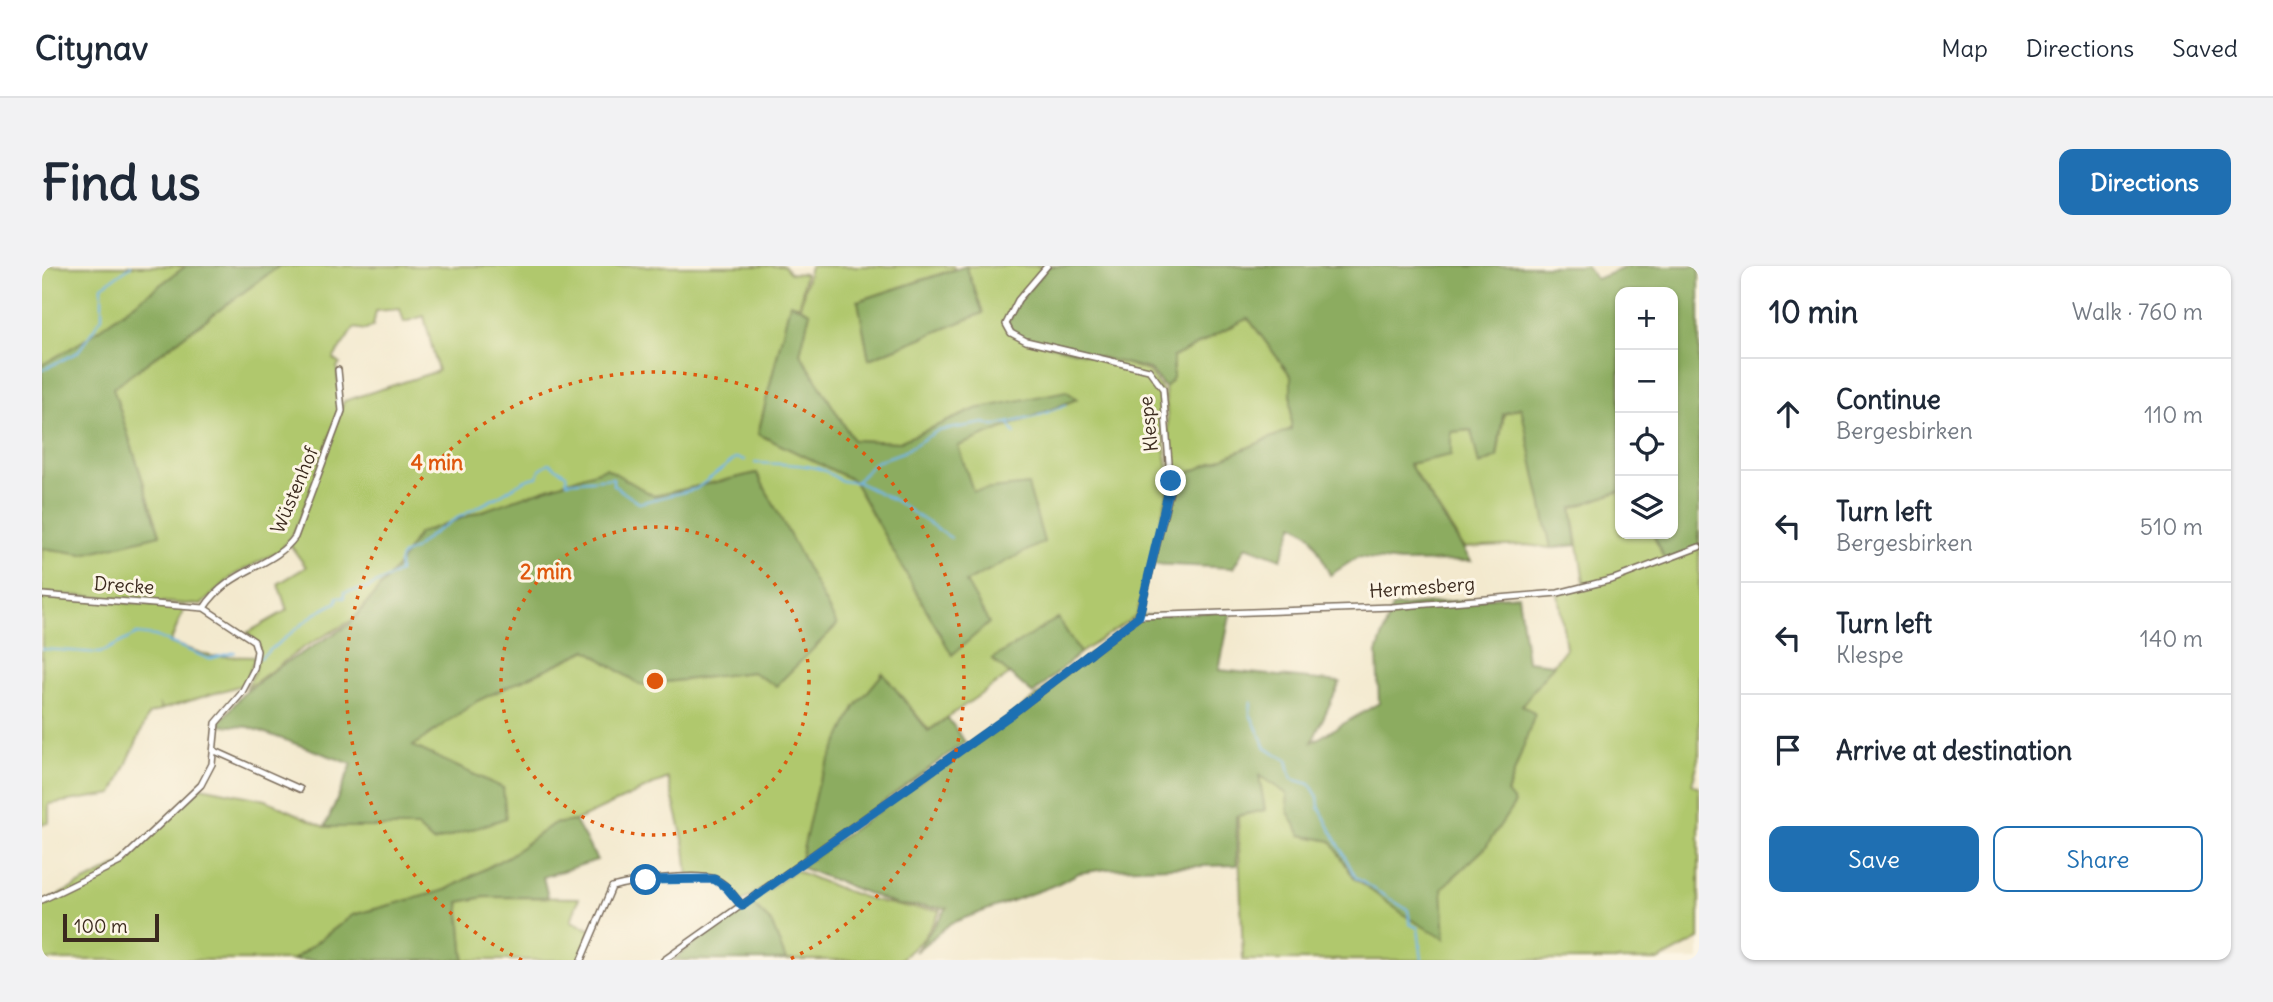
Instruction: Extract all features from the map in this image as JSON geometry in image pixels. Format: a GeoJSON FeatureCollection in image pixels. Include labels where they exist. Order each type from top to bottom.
{"type":"FeatureCollection","features":[{"type":"Feature","properties":{"kind":"street","name":"Klespe"},"geometry":{"type":"LineString","coordinates":[[1047,266],[1011,311],[1006,324],[1011,333],[1026,341],[1149,370],[1163,389],[1164,435],[1171,487],[1139,616]]}},
{"type":"Feature","properties":{"kind":"street","name":"Wüstenhof"},"geometry":{"type":"LineString","coordinates":[[204,608],[223,585],[283,550],[295,537],[342,411],[338,370]]}},
{"type":"Feature","properties":{"kind":"street","name":"Hermesberg"},"geometry":{"type":"LineString","coordinates":[[1139,616],[1392,607],[1558,593],[1614,579],[1699,547]]}},
{"type":"Feature","properties":{"kind":"street","name":"Drecke"},"geometry":{"type":"LineString","coordinates":[[42,595],[204,608]]}},
{"type":"Feature","properties":{"kind":"street"},"geometry":{"type":"LineString","coordinates":[[42,900],[120,862],[208,777],[215,751],[216,723],[247,684],[257,651],[254,641],[204,608]]}},
{"type":"Feature","properties":{"kind":"street"},"geometry":{"type":"LineString","coordinates":[[664,960],[1013,713],[1139,616]]}},
{"type":"Feature","properties":{"kind":"street"},"geometry":{"type":"LineString","coordinates":[[215,751],[299,789]]}},
{"type":"Feature","properties":{"kind":"street"},"geometry":{"type":"LineString","coordinates":[[581,960],[612,887],[636,880],[714,879],[726,887],[742,906]]}},
{"type":"Feature","properties":{"kind":"green space"},"geometry":{"type":"Polygon","coordinates":[[[42,266],[186,266],[83,341],[42,365],[42,266]]]}},
{"type":"Feature","properties":{"kind":"green space"},"geometry":{"type":"Polygon","coordinates":[[[186,266],[279,266],[113,388],[160,535],[83,554],[42,548],[42,365],[83,341],[186,266]]]}},
{"type":"Feature","properties":{"kind":"green space"},"geometry":{"type":"Polygon","coordinates":[[[279,266],[784,266],[790,273],[805,274],[800,305],[790,304],[758,434],[853,480],[952,654],[966,582],[973,492],[958,446],[1077,399],[976,409],[899,442],[853,440],[800,353],[810,312],[800,307],[810,266],[953,266],[955,269],[858,301],[869,359],[983,313],[966,266],[1046,266],[1017,300],[1005,324],[1148,371],[1162,390],[1163,435],[1170,482],[1137,615],[1080,653],[1058,618],[993,660],[1010,674],[929,730],[882,673],[800,863],[742,902],[717,877],[688,877],[685,847],[668,778],[575,821],[553,824],[509,856],[446,890],[353,915],[293,960],[42,960],[42,903],[121,864],[201,787],[266,800],[325,827],[417,827],[503,788],[412,746],[477,701],[588,650],[640,685],[752,672],[757,473],[654,496],[606,468],[419,533],[397,567],[353,620],[304,647],[246,689],[256,667],[258,653],[253,639],[247,633],[287,610],[278,584],[306,567],[291,546],[344,401],[438,371],[424,316],[404,322],[400,309],[376,311],[373,326],[366,330],[354,328],[333,359],[340,364],[337,367],[340,410],[296,529],[281,550],[234,575],[201,605],[42,593],[42,548],[83,554],[160,534],[113,388],[279,266]]]}},
{"type":"Feature","properties":{"kind":"green space"},"geometry":{"type":"Polygon","coordinates":[[[966,266],[983,313],[869,359],[858,301],[966,266]]]}},
{"type":"Feature","properties":{"kind":"green space"},"geometry":{"type":"Polygon","coordinates":[[[1048,266],[1586,266],[1596,279],[1629,266],[1699,266],[1699,547],[1665,560],[1655,539],[1678,539],[1678,287],[1615,287],[1615,493],[1572,508],[1577,545],[1551,548],[1521,407],[1503,414],[1497,457],[1479,465],[1471,430],[1451,432],[1451,455],[1409,464],[1471,561],[1401,562],[1358,557],[1330,575],[1311,535],[1294,524],[1281,559],[1246,546],[1233,568],[1152,564],[1172,480],[1291,429],[1291,376],[1248,318],[1173,357],[1173,378],[1165,388],[1149,369],[1027,340],[1012,332],[1008,323],[1019,301],[1048,266]]]}},
{"type":"Feature","properties":{"kind":"green space"},"geometry":{"type":"Polygon","coordinates":[[[790,303],[810,312],[800,353],[853,440],[899,442],[976,409],[1066,391],[1077,399],[958,446],[973,491],[1028,485],[1044,542],[966,582],[989,623],[952,655],[853,480],[758,434],[790,303]]]}},
{"type":"Feature","properties":{"kind":"green space"},"geometry":{"type":"Polygon","coordinates":[[[1248,318],[1291,376],[1291,430],[1172,480],[1165,388],[1173,378],[1173,357],[1248,318]]]}},
{"type":"Feature","properties":{"kind":"green space"},"geometry":{"type":"Polygon","coordinates":[[[1522,407],[1551,548],[1526,545],[1464,548],[1409,464],[1450,455],[1451,432],[1472,430],[1479,465],[1497,457],[1504,414],[1522,407]]]}},
{"type":"Feature","properties":{"kind":"green space"},"geometry":{"type":"Polygon","coordinates":[[[606,468],[654,496],[757,473],[837,625],[776,686],[752,672],[640,685],[587,650],[477,701],[413,746],[503,788],[506,818],[433,842],[417,827],[325,827],[352,764],[249,727],[218,725],[242,695],[277,668],[350,624],[397,567],[419,533],[606,468]]]}},
{"type":"Feature","properties":{"kind":"green space"},"geometry":{"type":"Polygon","coordinates":[[[1615,493],[1615,539],[1655,539],[1665,560],[1699,547],[1699,758],[1692,784],[1699,788],[1699,939],[1660,960],[1243,960],[1238,816],[1265,810],[1258,775],[1288,794],[1288,812],[1331,840],[1354,878],[1442,888],[1507,794],[1534,714],[1521,705],[1566,648],[1558,593],[1585,588],[1572,508],[1615,493]]]}},
{"type":"Feature","properties":{"kind":"green space"},"geometry":{"type":"Polygon","coordinates":[[[1518,595],[1527,661],[1554,664],[1522,705],[1535,714],[1507,793],[1515,803],[1485,848],[1442,888],[1445,939],[1410,919],[1354,878],[1331,841],[1301,835],[1288,812],[1287,794],[1259,775],[1265,810],[1236,816],[1237,865],[1107,869],[1079,873],[1055,885],[951,923],[915,952],[947,908],[897,905],[800,867],[1005,721],[1139,616],[1231,611],[1219,670],[1340,682],[1312,742],[1379,703],[1377,653],[1392,607],[1518,595]]]}},
{"type":"Feature","properties":{"kind":"green space"},"geometry":{"type":"Polygon","coordinates":[[[42,597],[185,607],[170,643],[210,656],[255,657],[245,684],[163,709],[160,706],[161,710],[149,714],[113,794],[49,804],[49,822],[42,825],[42,597]]]}},
{"type":"Feature","properties":{"kind":"green space"},"geometry":{"type":"Polygon","coordinates":[[[1058,618],[1080,653],[1033,694],[992,659],[1058,618]]]}},
{"type":"Feature","properties":{"kind":"green space"},"geometry":{"type":"Polygon","coordinates":[[[883,673],[928,731],[948,718],[965,742],[800,863],[817,786],[855,707],[883,673]]]}},
{"type":"Feature","properties":{"kind":"green space"},"geometry":{"type":"Polygon","coordinates":[[[575,821],[597,860],[543,877],[548,897],[485,897],[459,902],[464,960],[293,960],[353,915],[446,890],[509,856],[553,824],[575,821]]]}},
{"type":"Feature","properties":{"kind":"green space"},"geometry":{"type":"Polygon","coordinates":[[[795,870],[848,892],[884,903],[941,910],[924,938],[900,960],[786,960],[771,922],[751,903],[795,870]]]}},
{"type":"Feature","properties":{"kind":"green space"},"geometry":{"type":"Polygon","coordinates":[[[485,897],[579,898],[571,921],[592,930],[580,960],[464,960],[459,902],[485,897]]]}},
{"type":"Feature","properties":{"kind":"green space"},"geometry":{"type":"Polygon","coordinates":[[[751,903],[771,922],[786,960],[672,960],[751,903]]]}},
{"type":"Feature","properties":{"kind":"waterway"},"geometry":{"type":"LineString","coordinates":[[42,370],[78,352],[102,317],[102,286],[131,266]]}},
{"type":"Feature","properties":{"kind":"waterway"},"geometry":{"type":"LineString","coordinates":[[755,463],[812,467],[840,480],[856,482],[875,462],[903,452],[937,431],[985,423],[993,426],[1035,417],[1066,405]]}},
{"type":"Feature","properties":{"kind":"waterway"},"geometry":{"type":"LineString","coordinates":[[1009,423],[1015,434]]}},
{"type":"Feature","properties":{"kind":"waterway"},"geometry":{"type":"LineString","coordinates":[[260,658],[315,614],[337,602],[337,597],[344,598],[344,592],[366,589],[399,572],[399,562],[404,554],[414,550],[453,520],[521,482],[537,477],[540,469],[549,463],[566,474],[567,482],[613,478],[613,485],[639,503],[696,489],[736,458],[745,460]]}},
{"type":"Feature","properties":{"kind":"waterway"},"geometry":{"type":"LineString","coordinates":[[857,482],[894,500],[951,538]]}},
{"type":"Feature","properties":{"kind":"waterway"},"geometry":{"type":"LineString","coordinates":[[42,649],[100,653],[137,634],[155,636],[209,659],[235,652]]}},
{"type":"Feature","properties":{"kind":"waterway"},"geometry":{"type":"LineString","coordinates":[[1251,702],[1250,714],[1266,748],[1287,760],[1292,779],[1310,784],[1356,878],[1408,910],[1410,924],[1418,928],[1422,960]]}},
{"type":"Feature","properties":{"kind":"route"},"geometry":{"type":"LineString","coordinates":[[646,880],[714,879],[726,887],[742,906],[1013,713],[1124,624],[1139,616],[1171,481]]}}]}
